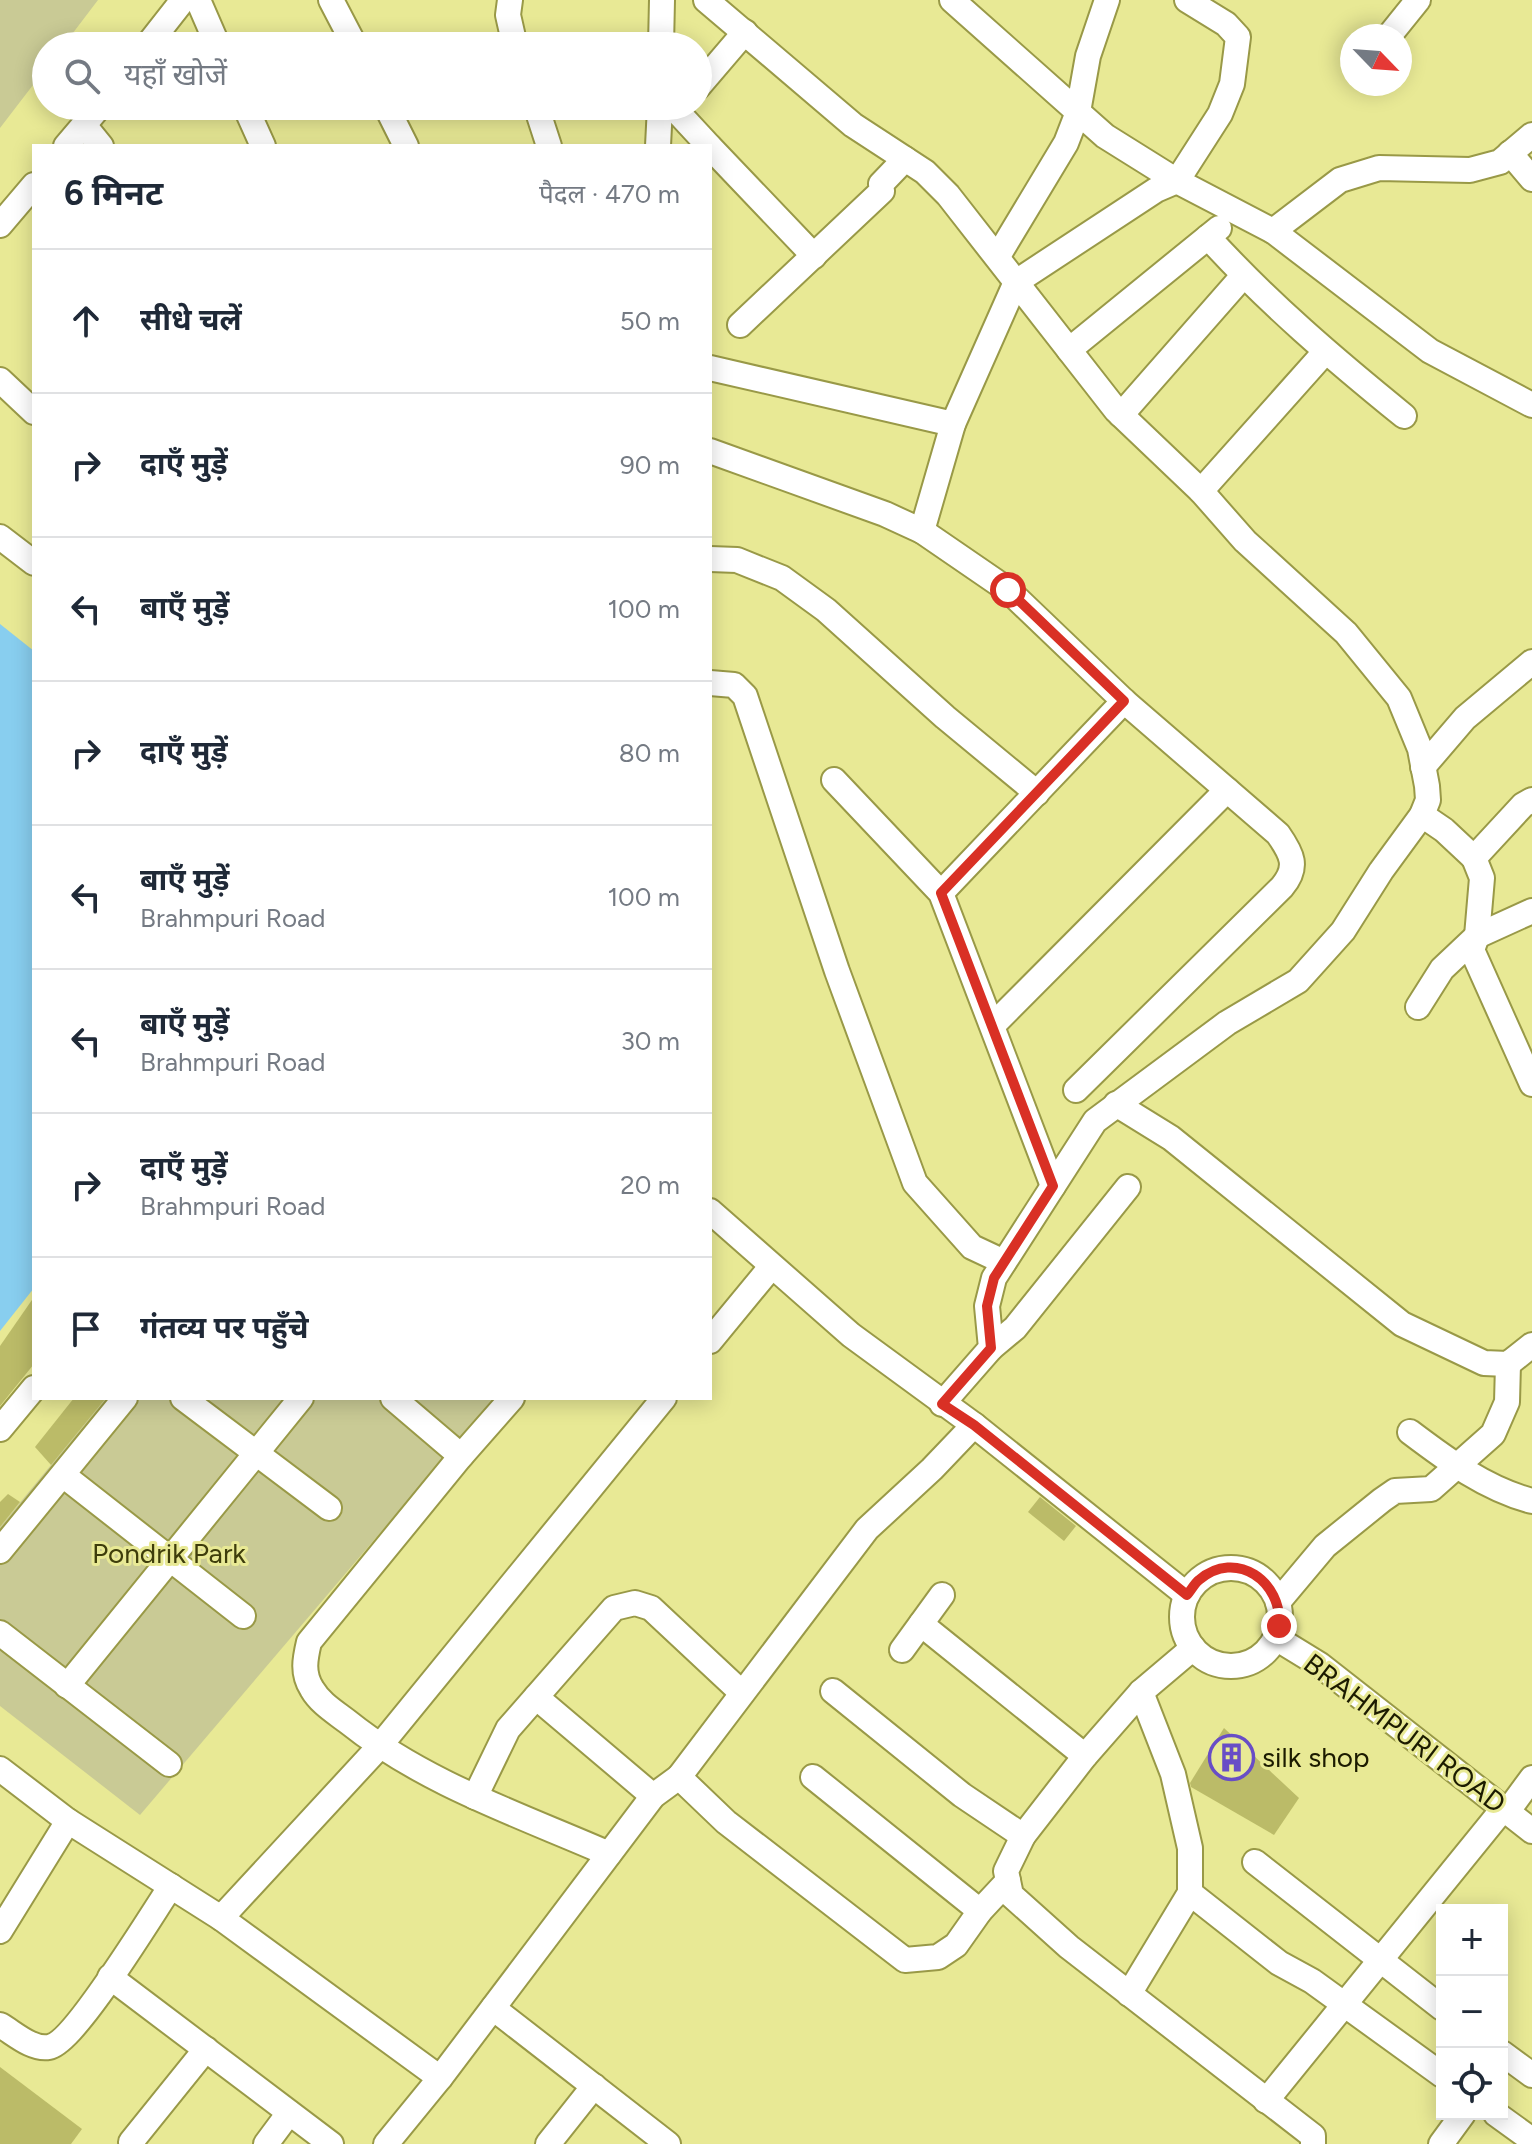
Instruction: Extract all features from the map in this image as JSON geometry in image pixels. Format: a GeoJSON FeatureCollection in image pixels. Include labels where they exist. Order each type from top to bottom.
{"type":"FeatureCollection","features":[{"type":"Feature","properties":{"kind":"street"},"geometry":{"type":"LineString","coordinates":[[158,32],[183,0]]}},
{"type":"Feature","properties":{"kind":"street"},"geometry":{"type":"LineString","coordinates":[[198,0],[212,32]]}},
{"type":"Feature","properties":{"kind":"street"},"geometry":{"type":"LineString","coordinates":[[331,0],[348,32]]}},
{"type":"Feature","properties":{"kind":"street"},"geometry":{"type":"LineString","coordinates":[[510,0],[508,15],[512,32]]}},
{"type":"Feature","properties":{"kind":"street"},"geometry":{"type":"LineString","coordinates":[[661,32],[662,0]]}},
{"type":"Feature","properties":{"kind":"street"},"geometry":{"type":"LineString","coordinates":[[952,0],[1105,136],[1177,181],[1273,231],[1430,351],[1532,405]]}},
{"type":"Feature","properties":{"kind":"street"},"geometry":{"type":"LineString","coordinates":[[998,256],[1066,143],[1078,112],[1088,56],[1107,0]]}},
{"type":"Feature","properties":{"kind":"street"},"geometry":{"type":"LineString","coordinates":[[922,531],[953,424],[1016,282],[1156,190],[1177,181],[1220,114],[1232,84],[1238,37],[1226,24],[1187,0]]}},
{"type":"Feature","properties":{"kind":"street"},"geometry":{"type":"LineString","coordinates":[[1399,24],[1418,0]]}},
{"type":"Feature","properties":{"kind":"street"},"geometry":{"type":"LineString","coordinates":[[723,5],[745,32],[853,125],[925,172],[948,195],[1121,415],[1201,491],[1245,541],[1346,633],[1399,698],[1420,749],[1428,800],[1422,815],[1346,926],[1298,981],[1227,1023],[1095,1121],[994,1278],[987,1306],[991,1348]]}},
{"type":"Feature","properties":{"kind":"street"},"geometry":{"type":"LineString","coordinates":[[712,71],[745,32]]}},
{"type":"Feature","properties":{"kind":"street"},"geometry":{"type":"LineString","coordinates":[[68,144],[88,120]]}},
{"type":"Feature","properties":{"kind":"street"},"geometry":{"type":"LineString","coordinates":[[93,120],[100,144]]}},
{"type":"Feature","properties":{"kind":"street"},"geometry":{"type":"LineString","coordinates":[[251,120],[262,144]]}},
{"type":"Feature","properties":{"kind":"street"},"geometry":{"type":"LineString","coordinates":[[393,120],[405,144]]}},
{"type":"Feature","properties":{"kind":"street"},"geometry":{"type":"LineString","coordinates":[[541,120],[548,144]]}},
{"type":"Feature","properties":{"kind":"street"},"geometry":{"type":"LineString","coordinates":[[659,144],[668,120]]}},
{"type":"Feature","properties":{"kind":"street"},"geometry":{"type":"LineString","coordinates":[[685,120],[708,144]]}},
{"type":"Feature","properties":{"kind":"street"},"geometry":{"type":"LineString","coordinates":[[1273,231],[1340,180],[1379,168],[1470,170],[1500,162],[1532,135]]}},
{"type":"Feature","properties":{"kind":"street"},"geometry":{"type":"LineString","coordinates":[[712,148],[814,256]]}},
{"type":"Feature","properties":{"kind":"street"},"geometry":{"type":"LineString","coordinates":[[1510,153],[1532,179]]}},
{"type":"Feature","properties":{"kind":"street"},"geometry":{"type":"LineString","coordinates":[[740,325],[882,191],[881,184],[905,159]]}},
{"type":"Feature","properties":{"kind":"street"},"geometry":{"type":"LineString","coordinates":[[0,225],[32,190]]}},
{"type":"Feature","properties":{"kind":"street"},"geometry":{"type":"LineString","coordinates":[[1069,350],[1235,213]]}},
{"type":"Feature","properties":{"kind":"street"},"geometry":{"type":"LineString","coordinates":[[1208,237],[1243,276],[1325,352],[1404,416]]}},
{"type":"Feature","properties":{"kind":"street"},"geometry":{"type":"LineString","coordinates":[[1121,415],[1243,276]]}},
{"type":"Feature","properties":{"kind":"street"},"geometry":{"type":"LineString","coordinates":[[1201,491],[1325,352]]}},
{"type":"Feature","properties":{"kind":"street"},"geometry":{"type":"LineString","coordinates":[[712,368],[953,424]]}},
{"type":"Feature","properties":{"kind":"street"},"geometry":{"type":"LineString","coordinates":[[0,380],[32,410]]}},
{"type":"Feature","properties":{"kind":"street"},"geometry":{"type":"LineString","coordinates":[[712,452],[885,514],[922,531],[1008,590],[1124,701],[1278,834],[1291,853],[1290,877],[1076,1090]]}},
{"type":"Feature","properties":{"kind":"street"},"geometry":{"type":"LineString","coordinates":[[0,537],[32,561]]}},
{"type":"Feature","properties":{"kind":"street"},"geometry":{"type":"LineString","coordinates":[[712,559],[737,560],[782,578],[826,610],[945,717],[1037,793]]}},
{"type":"Feature","properties":{"kind":"street"},"geometry":{"type":"LineString","coordinates":[[1423,767],[1465,718],[1532,662]]}},
{"type":"Feature","properties":{"kind":"street"},"geometry":{"type":"LineString","coordinates":[[712,683],[734,685],[745,696],[837,971],[915,1183],[972,1247],[1004,1262]]}},
{"type":"Feature","properties":{"kind":"street"},"geometry":{"type":"LineString","coordinates":[[941,893],[1124,701]]}},
{"type":"Feature","properties":{"kind":"street"},"geometry":{"type":"LineString","coordinates":[[834,780],[941,893],[1053,1186]]}},
{"type":"Feature","properties":{"kind":"street"},"geometry":{"type":"LineString","coordinates":[[993,1025],[1227,790]]}},
{"type":"Feature","properties":{"kind":"street"},"geometry":{"type":"LineString","coordinates":[[1474,858],[1523,805],[1532,800]]}},
{"type":"Feature","properties":{"kind":"street"},"geometry":{"type":"LineString","coordinates":[[1422,815],[1444,830],[1474,858],[1482,878],[1477,936],[1472,950],[1532,1084]]}},
{"type":"Feature","properties":{"kind":"street"},"geometry":{"type":"LineString","coordinates":[[1418,1007],[1442,969],[1477,936],[1532,911]]}},
{"type":"Feature","properties":{"kind":"street"},"geometry":{"type":"LineString","coordinates":[[1116,1104],[1171,1138],[1402,1324],[1484,1363],[1508,1364],[1532,1345]]}},
{"type":"Feature","properties":{"kind":"street"},"geometry":{"type":"LineString","coordinates":[[942,1404],[991,1348],[1015,1328],[1128,1187]]}},
{"type":"Feature","properties":{"kind":"street"},"geometry":{"type":"LineString","coordinates":[[713,1221],[851,1335],[974,1425],[1187,1595]]}},
{"type":"Feature","properties":{"kind":"street"},"geometry":{"type":"LineString","coordinates":[[712,1339],[771,1267]]}},
{"type":"Feature","properties":{"kind":"street"},"geometry":{"type":"LineString","coordinates":[[1317,2141],[1069,1947],[1011,1895],[1006,1871],[1023,1836],[1085,1756],[1141,1692],[1193,1648],[1185,1636],[1182,1623],[1187,1595],[1199,1580],[1216,1570],[1236,1568],[1254,1573],[1269,1586],[1278,1602],[1325,1546],[1382,1500],[1395,1491],[1431,1489],[1493,1434],[1507,1402],[1508,1364]]}},
{"type":"Feature","properties":{"kind":"street"},"geometry":{"type":"LineString","coordinates":[[0,1429],[32,1390]]}},
{"type":"Feature","properties":{"kind":"street"},"geometry":{"type":"LineString","coordinates":[[0,1551],[123,1400]]}},
{"type":"Feature","properties":{"kind":"street"},"geometry":{"type":"LineString","coordinates":[[186,1400],[329,1508]]}},
{"type":"Feature","properties":{"kind":"street"},"geometry":{"type":"LineString","coordinates":[[67,1686],[299,1400]]}},
{"type":"Feature","properties":{"kind":"street"},"geometry":{"type":"LineString","coordinates":[[395,1400],[461,1456]]}},
{"type":"Feature","properties":{"kind":"street"},"geometry":{"type":"LineString","coordinates":[[510,1400],[309,1642],[303,1665],[310,1687],[320,1700],[379,1747],[475,1797],[609,1854]]}},
{"type":"Feature","properties":{"kind":"street"},"geometry":{"type":"LineString","coordinates":[[221,1918],[379,1747],[662,1400]]}},
{"type":"Feature","properties":{"kind":"street"},"geometry":{"type":"LineString","coordinates":[[386,2144],[440,2078],[653,1796],[679,1777],[755,1680],[867,1529],[974,1425]]}},
{"type":"Feature","properties":{"kind":"street"},"geometry":{"type":"LineString","coordinates":[[1410,1432],[1455,1466],[1515,1497],[1532,1501]]}},
{"type":"Feature","properties":{"kind":"street"},"geometry":{"type":"LineString","coordinates":[[63,1475],[243,1616]]}},
{"type":"Feature","properties":{"kind":"street"},"geometry":{"type":"LineString","coordinates":[[902,1650],[942,1595]]}},
{"type":"Feature","properties":{"kind":"street","name":"BRAHMPURI ROAD"},"geometry":{"type":"LineString","coordinates":[[1193,1648],[1205,1660],[1221,1666],[1237,1666],[1260,1656],[1276,1638],[1280,1614],[1278,1602]]}},
{"type":"Feature","properties":{"kind":"street"},"geometry":{"type":"LineString","coordinates":[[475,1797],[508,1729],[614,1608],[635,1603],[651,1608],[742,1693]]}},
{"type":"Feature","properties":{"kind":"street"},"geometry":{"type":"LineString","coordinates":[[921,1624],[1085,1756]]}},
{"type":"Feature","properties":{"kind":"street"},"geometry":{"type":"LineString","coordinates":[[0,1633],[169,1764]]}},
{"type":"Feature","properties":{"kind":"street","name":"BRAHMPURI ROAD"},"geometry":{"type":"LineString","coordinates":[[1276,1638],[1320,1665],[1532,1831]]}},
{"type":"Feature","properties":{"kind":"street"},"geometry":{"type":"LineString","coordinates":[[833,1691],[962,1795],[1023,1836]]}},
{"type":"Feature","properties":{"kind":"street"},"geometry":{"type":"LineString","coordinates":[[1129,1994],[1190,1893],[1190,1848],[1173,1774],[1141,1692]]}},
{"type":"Feature","properties":{"kind":"street"},"geometry":{"type":"LineString","coordinates":[[536,1697],[653,1796]]}},
{"type":"Feature","properties":{"kind":"street"},"geometry":{"type":"LineString","coordinates":[[0,1769],[68,1821],[221,1918],[440,2078]]}},
{"type":"Feature","properties":{"kind":"street"},"geometry":{"type":"LineString","coordinates":[[679,1777],[726,1822],[905,1960],[938,1957],[956,1945],[980,1911],[1008,1881]]}},
{"type":"Feature","properties":{"kind":"street"},"geometry":{"type":"LineString","coordinates":[[813,1777],[980,1911]]}},
{"type":"Feature","properties":{"kind":"street"},"geometry":{"type":"LineString","coordinates":[[1266,2101],[1346,2005],[1378,1960],[1532,1778]]}},
{"type":"Feature","properties":{"kind":"street"},"geometry":{"type":"LineString","coordinates":[[0,1931],[68,1821]]}},
{"type":"Feature","properties":{"kind":"street"},"geometry":{"type":"LineString","coordinates":[[1255,1862],[1436,2004]]}},
{"type":"Feature","properties":{"kind":"street"},"geometry":{"type":"LineString","coordinates":[[0,2025],[37,2047],[52,2047],[63,2039],[86,2012],[171,1886]]}},
{"type":"Feature","properties":{"kind":"street"},"geometry":{"type":"LineString","coordinates":[[1190,1893],[1279,1963],[1312,1981],[1436,2071]]}},
{"type":"Feature","properties":{"kind":"street"},"geometry":{"type":"LineString","coordinates":[[110,1977],[331,2144]]}},
{"type":"Feature","properties":{"kind":"street"},"geometry":{"type":"LineString","coordinates":[[493,2008],[668,2144]]}},
{"type":"Feature","properties":{"kind":"street"},"geometry":{"type":"LineString","coordinates":[[131,2142],[206,2049]]}},
{"type":"Feature","properties":{"kind":"street"},"geometry":{"type":"LineString","coordinates":[[1508,2057],[1532,2075]]}},
{"type":"Feature","properties":{"kind":"street"},"geometry":{"type":"LineString","coordinates":[[548,2144],[594,2086]]}},
{"type":"Feature","properties":{"kind":"street"},"geometry":{"type":"LineString","coordinates":[[266,2144],[289,2113]]}},
{"type":"Feature","properties":{"kind":"street"},"geometry":{"type":"LineString","coordinates":[[1441,2144],[1459,2120]]}},
{"type":"Feature","properties":{"kind":"street"},"geometry":{"type":"LineString","coordinates":[[1504,2120],[1532,2140]]}},
{"type":"Feature","properties":{"kind":"green space"},"geometry":{"type":"Polygon","coordinates":[[[0,0],[98,0],[74,32],[32,32],[32,86],[0,128],[0,0]]]}},
{"type":"Feature","properties":{"kind":"green space","name":"Pondrik Park"},"geometry":{"type":"Polygon","coordinates":[[[104,1400],[493,1400],[140,1815],[0,1706],[0,1527],[104,1400]]]}},
{"type":"Feature","properties":{"kind":"water"},"geometry":{"type":"Polygon","coordinates":[[[0,624],[32,649],[32,1291],[0,1331],[0,624]]]}},
{"type":"Feature","properties":{"kind":"building"},"geometry":{"type":"Polygon","coordinates":[[[32,1300],[32,1366],[0,1406],[0,1346],[32,1300]]]}},
{"type":"Feature","properties":{"kind":"building"},"geometry":{"type":"Polygon","coordinates":[[[72,1400],[104,1400],[51,1465],[35,1447],[72,1400]]]}},
{"type":"Feature","properties":{"kind":"building"},"geometry":{"type":"Polygon","coordinates":[[[8,1494],[20,1502],[0,1527],[0,1502],[8,1494]]]}},
{"type":"Feature","properties":{"kind":"building"},"geometry":{"type":"Polygon","coordinates":[[[1040,1497],[1076,1526],[1064,1541],[1028,1512],[1040,1497]]]}},
{"type":"Feature","properties":{"kind":"building","name":"silk shop"},"geometry":{"type":"Polygon","coordinates":[[[1224,1728],[1299,1798],[1274,1835],[1191,1787],[1190,1783],[1224,1728]]]}},
{"type":"Feature","properties":{"kind":"building"},"geometry":{"type":"Polygon","coordinates":[[[0,2067],[82,2129],[71,2144],[0,2144],[0,2067]]]}},
{"type":"Feature","properties":{"kind":"place","name":"silk shop"},"geometry":{"type":"Point","coordinates":[1231,1757]}},
{"type":"Feature","properties":{"kind":"route"},"geometry":{"type":"LineString","coordinates":[[1008,590],[1124,701],[941,893],[1053,1186],[994,1278],[987,1306],[991,1348],[942,1404],[974,1425],[1187,1595],[1199,1580],[1216,1570],[1236,1568],[1254,1573],[1269,1586],[1278,1602],[1279,1626]]}}]}
